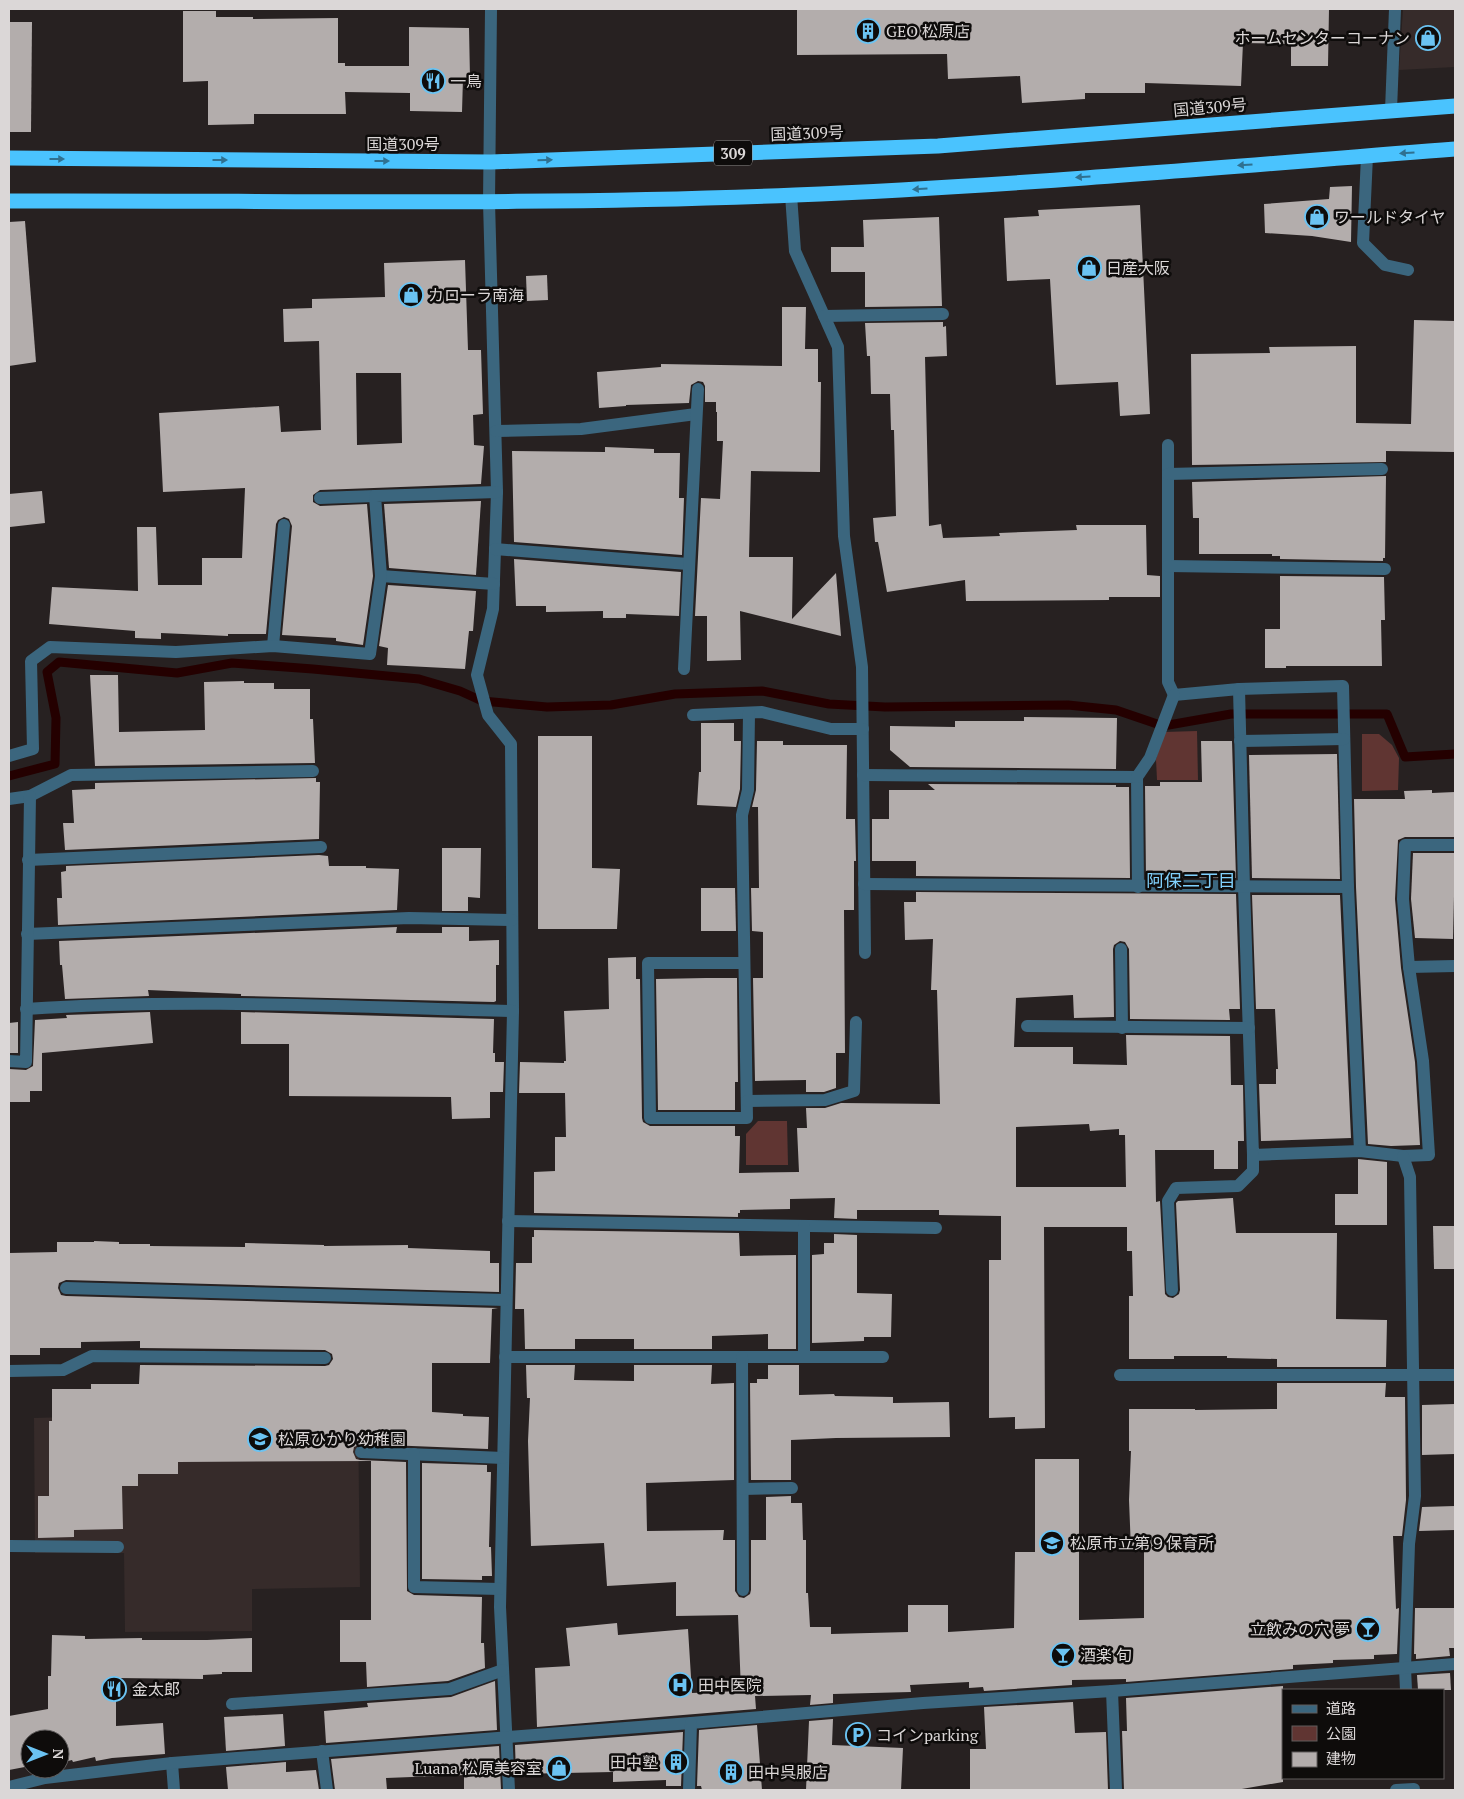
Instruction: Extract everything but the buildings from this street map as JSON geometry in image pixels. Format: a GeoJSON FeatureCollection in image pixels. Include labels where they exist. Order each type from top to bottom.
{"type":"FeatureCollection","features":[{"type":"Feature","properties":{"kind":"highway","name":"国道309号"},"geometry":{"type":"LineString","coordinates":[[9,158],[491,162],[938,146],[1455,106]]}},
{"type":"Feature","properties":{"kind":"highway"},"geometry":{"type":"LineString","coordinates":[[9,201],[489,202],[792,195],[936,188],[1455,149]]}},
{"type":"Feature","properties":{"kind":"street"},"geometry":{"type":"LineString","coordinates":[[491,9],[491,162],[489,202],[497,492],[493,609],[477,675],[488,715],[511,744],[513,1011],[500,1589],[509,1790]]}},
{"type":"Feature","properties":{"kind":"street"},"geometry":{"type":"LineString","coordinates":[[1391,110],[1394,9]]}},
{"type":"Feature","properties":{"kind":"street"},"geometry":{"type":"LineString","coordinates":[[1367,156],[1363,243],[1386,265],[1408,270]]}},
{"type":"Feature","properties":{"kind":"street"},"geometry":{"type":"LineString","coordinates":[[792,195],[795,252],[838,347],[844,536],[862,667],[863,687],[865,953]]}},
{"type":"Feature","properties":{"kind":"street"},"geometry":{"type":"LineString","coordinates":[[824,316],[943,314]]}},
{"type":"Feature","properties":{"kind":"street"},"geometry":{"type":"LineString","coordinates":[[684,669],[698,389]]}},
{"type":"Feature","properties":{"kind":"street"},"geometry":{"type":"LineString","coordinates":[[496,431],[581,429],[696,414]]}},
{"type":"Feature","properties":{"kind":"street"},"geometry":{"type":"LineString","coordinates":[[1138,887],[1137,777],[1150,758],[1174,695],[1168,682],[1168,445]]}},
{"type":"Feature","properties":{"kind":"street"},"geometry":{"type":"LineString","coordinates":[[1168,474],[1382,469]]}},
{"type":"Feature","properties":{"kind":"street"},"geometry":{"type":"LineString","coordinates":[[320,498],[497,492]]}},
{"type":"Feature","properties":{"kind":"street"},"geometry":{"type":"LineString","coordinates":[[9,756],[33,749],[31,662],[50,647],[176,652],[273,646],[370,654],[381,576],[375,496]]}},
{"type":"Feature","properties":{"kind":"street"},"geometry":{"type":"LineString","coordinates":[[273,646],[284,525]]}},
{"type":"Feature","properties":{"kind":"street"},"geometry":{"type":"LineString","coordinates":[[495,549],[688,564]]}},
{"type":"Feature","properties":{"kind":"street"},"geometry":{"type":"LineString","coordinates":[[1168,566],[1385,569]]}},
{"type":"Feature","properties":{"kind":"street"},"geometry":{"type":"LineString","coordinates":[[381,576],[494,584]]}},
{"type":"Feature","properties":{"kind":"street"},"geometry":{"type":"LineString","coordinates":[[1174,695],[1343,686],[1348,887],[1360,1150]]}},
{"type":"Feature","properties":{"kind":"street"},"geometry":{"type":"LineString","coordinates":[[1172,1290],[1168,1202],[1176,1188],[1238,1186],[1253,1171],[1239,692]]}},
{"type":"Feature","properties":{"kind":"street"},"geometry":{"type":"LineString","coordinates":[[693,715],[762,712],[831,728],[863,727]]}},
{"type":"Feature","properties":{"kind":"street"},"geometry":{"type":"LineString","coordinates":[[744,963],[648,963],[650,1118],[747,1118],[742,816],[748,790],[749,713]]}},
{"type":"Feature","properties":{"kind":"street"},"geometry":{"type":"LineString","coordinates":[[1240,737],[1344,736]]}},
{"type":"Feature","properties":{"kind":"street"},"geometry":{"type":"LineString","coordinates":[[9,799],[30,796],[71,775],[313,770]]}},
{"type":"Feature","properties":{"kind":"street"},"geometry":{"type":"LineString","coordinates":[[864,775],[1137,777]]}},
{"type":"Feature","properties":{"kind":"street"},"geometry":{"type":"LineString","coordinates":[[9,1061],[26,1062],[30,796]]}},
{"type":"Feature","properties":{"kind":"street"},"geometry":{"type":"LineString","coordinates":[[1253,1155],[1360,1150],[1403,1156],[1429,1155],[1423,1061],[1403,899],[1405,845],[1455,845]]}},
{"type":"Feature","properties":{"kind":"street"},"geometry":{"type":"LineString","coordinates":[[28,860],[321,847]]}},
{"type":"Feature","properties":{"kind":"street"},"geometry":{"type":"LineString","coordinates":[[864,884],[1348,887]]}},
{"type":"Feature","properties":{"kind":"street"},"geometry":{"type":"LineString","coordinates":[[27,934],[410,918],[512,920]]}},
{"type":"Feature","properties":{"kind":"street"},"geometry":{"type":"LineString","coordinates":[[1121,948],[1122,1028]]}},
{"type":"Feature","properties":{"kind":"street"},"geometry":{"type":"LineString","coordinates":[[1410,966],[1455,966]]}},
{"type":"Feature","properties":{"kind":"street"},"geometry":{"type":"LineString","coordinates":[[26,1009],[97,1004],[182,1003],[513,1011]]}},
{"type":"Feature","properties":{"kind":"street"},"geometry":{"type":"LineString","coordinates":[[747,1101],[825,1100],[854,1090],[856,1022]]}},
{"type":"Feature","properties":{"kind":"street"},"geometry":{"type":"LineString","coordinates":[[1027,1026],[1249,1028]]}},
{"type":"Feature","properties":{"kind":"street"},"geometry":{"type":"LineString","coordinates":[[1403,1156],[1410,1178],[1415,1496],[1410,1544],[1404,1668],[1406,1689]]}},
{"type":"Feature","properties":{"kind":"street"},"geometry":{"type":"LineString","coordinates":[[508,1221],[936,1228]]}},
{"type":"Feature","properties":{"kind":"street"},"geometry":{"type":"LineString","coordinates":[[804,1226],[804,1357]]}},
{"type":"Feature","properties":{"kind":"street"},"geometry":{"type":"LineString","coordinates":[[66,1288],[506,1300]]}},
{"type":"Feature","properties":{"kind":"street"},"geometry":{"type":"LineString","coordinates":[[9,1372],[63,1370],[92,1356],[325,1358]]}},
{"type":"Feature","properties":{"kind":"street"},"geometry":{"type":"LineString","coordinates":[[505,1357],[883,1357]]}},
{"type":"Feature","properties":{"kind":"street"},"geometry":{"type":"LineString","coordinates":[[742,1357],[742,1590]]}},
{"type":"Feature","properties":{"kind":"street"},"geometry":{"type":"LineString","coordinates":[[1120,1375],[1455,1375]]}},
{"type":"Feature","properties":{"kind":"street"},"geometry":{"type":"LineString","coordinates":[[360,1452],[503,1458]]}},
{"type":"Feature","properties":{"kind":"street"},"geometry":{"type":"LineString","coordinates":[[414,1454],[414,1588],[500,1589]]}},
{"type":"Feature","properties":{"kind":"street"},"geometry":{"type":"LineString","coordinates":[[742,1488],[792,1488]]}},
{"type":"Feature","properties":{"kind":"street"},"geometry":{"type":"LineString","coordinates":[[9,1546],[118,1547]]}},
{"type":"Feature","properties":{"kind":"street"},"geometry":{"type":"LineString","coordinates":[[9,1787],[45,1778],[172,1763],[691,1723],[923,1702],[1112,1691],[1455,1664]]}},
{"type":"Feature","properties":{"kind":"street"},"geometry":{"type":"LineString","coordinates":[[232,1704],[450,1689],[503,1670]]}},
{"type":"Feature","properties":{"kind":"street"},"geometry":{"type":"LineString","coordinates":[[1112,1691],[1116,1790]]}},
{"type":"Feature","properties":{"kind":"street"},"geometry":{"type":"LineString","coordinates":[[689,1790],[691,1723]]}},
{"type":"Feature","properties":{"kind":"street"},"geometry":{"type":"LineString","coordinates":[[322,1751],[327,1790]]}},
{"type":"Feature","properties":{"kind":"street"},"geometry":{"type":"LineString","coordinates":[[172,1763],[174,1790]]}},
{"type":"Feature","properties":{"kind":"street"},"geometry":{"type":"LineString","coordinates":[[1396,1790],[1413,1786]]}},
{"type":"Feature","properties":{"kind":"shaded area","name":"ホームセンターコーナン"},"geometry":{"type":"Polygon","coordinates":[[[1403,9],[1455,9],[1455,67],[1399,70],[1403,9]]]}},
{"type":"Feature","properties":{"kind":"shaded area"},"geometry":{"type":"Polygon","coordinates":[[[358,1408],[360,1587],[252,1589],[252,1631],[125,1632],[124,1553],[35,1553],[34,1418],[358,1408]]]}},
{"type":"Feature","properties":{"kind":"green space"},"geometry":{"type":"Polygon","coordinates":[[[1197,731],[1198,780],[1157,780],[1156,759],[1164,732],[1197,731]]]}},
{"type":"Feature","properties":{"kind":"green space"},"geometry":{"type":"Polygon","coordinates":[[[1362,734],[1379,734],[1392,745],[1399,758],[1398,790],[1362,791],[1362,734]]]}},
{"type":"Feature","properties":{"kind":"green space"},"geometry":{"type":"Polygon","coordinates":[[[758,1121],[787,1121],[788,1165],[746,1165],[746,1134],[758,1121]]]}},
{"type":"Feature","properties":{"kind":"waterway"},"geometry":{"type":"LineString","coordinates":[[9,776],[55,764],[56,718],[47,672],[59,662],[177,673],[232,663],[313,669],[419,679],[460,691],[482,701],[547,707],[611,705],[675,694],[762,691],[829,704],[885,707],[1068,705],[1116,710],[1163,726],[1231,714],[1387,714],[1405,757],[1455,754]]}},
{"type":"Feature","properties":{"kind":"place","name":"GEO 松原店"},"geometry":{"type":"Point","coordinates":[868,31]}},
{"type":"Feature","properties":{"kind":"place","name":"ホームセンターコーナン"},"geometry":{"type":"Point","coordinates":[1428,38]}},
{"type":"Feature","properties":{"kind":"place","name":"一鳥"},"geometry":{"type":"Point","coordinates":[433,81]}},
{"type":"Feature","properties":{"kind":"place","name":"ワールドタイヤ"},"geometry":{"type":"Point","coordinates":[1317,217]}},
{"type":"Feature","properties":{"kind":"place","name":"日産大阪"},"geometry":{"type":"Point","coordinates":[1089,268]}},
{"type":"Feature","properties":{"kind":"place","name":"カローラ南海"},"geometry":{"type":"Point","coordinates":[411,295]}},
{"type":"Feature","properties":{"kind":"place","name":"松原ひかり幼稚園"},"geometry":{"type":"Point","coordinates":[260,1439]}},
{"type":"Feature","properties":{"kind":"place","name":"松原市立第９保育所"},"geometry":{"type":"Point","coordinates":[1052,1543]}},
{"type":"Feature","properties":{"kind":"place","name":"立飲みの穴 夢"},"geometry":{"type":"Point","coordinates":[1368,1629]}},
{"type":"Feature","properties":{"kind":"place","name":"酒楽 旬"},"geometry":{"type":"Point","coordinates":[1063,1655]}},
{"type":"Feature","properties":{"kind":"place","name":"田中医院"},"geometry":{"type":"Point","coordinates":[680,1685]}},
{"type":"Feature","properties":{"kind":"place","name":"金太郎"},"geometry":{"type":"Point","coordinates":[114,1689]}},
{"type":"Feature","properties":{"kind":"place","name":"コインparking"},"geometry":{"type":"Point","coordinates":[858,1735]}},
{"type":"Feature","properties":{"kind":"place","name":"田中塾"},"geometry":{"type":"Point","coordinates":[676,1762]}},
{"type":"Feature","properties":{"kind":"place","name":"Luana 松原美容室"},"geometry":{"type":"Point","coordinates":[559,1768]}},
{"type":"Feature","properties":{"kind":"place","name":"田中呉服店"},"geometry":{"type":"Point","coordinates":[731,1772]}},
{"type":"Feature","properties":{"kind":"district","name":"阿保二丁目"},"geometry":{"type":"Point","coordinates":[1191,880]}}]}
